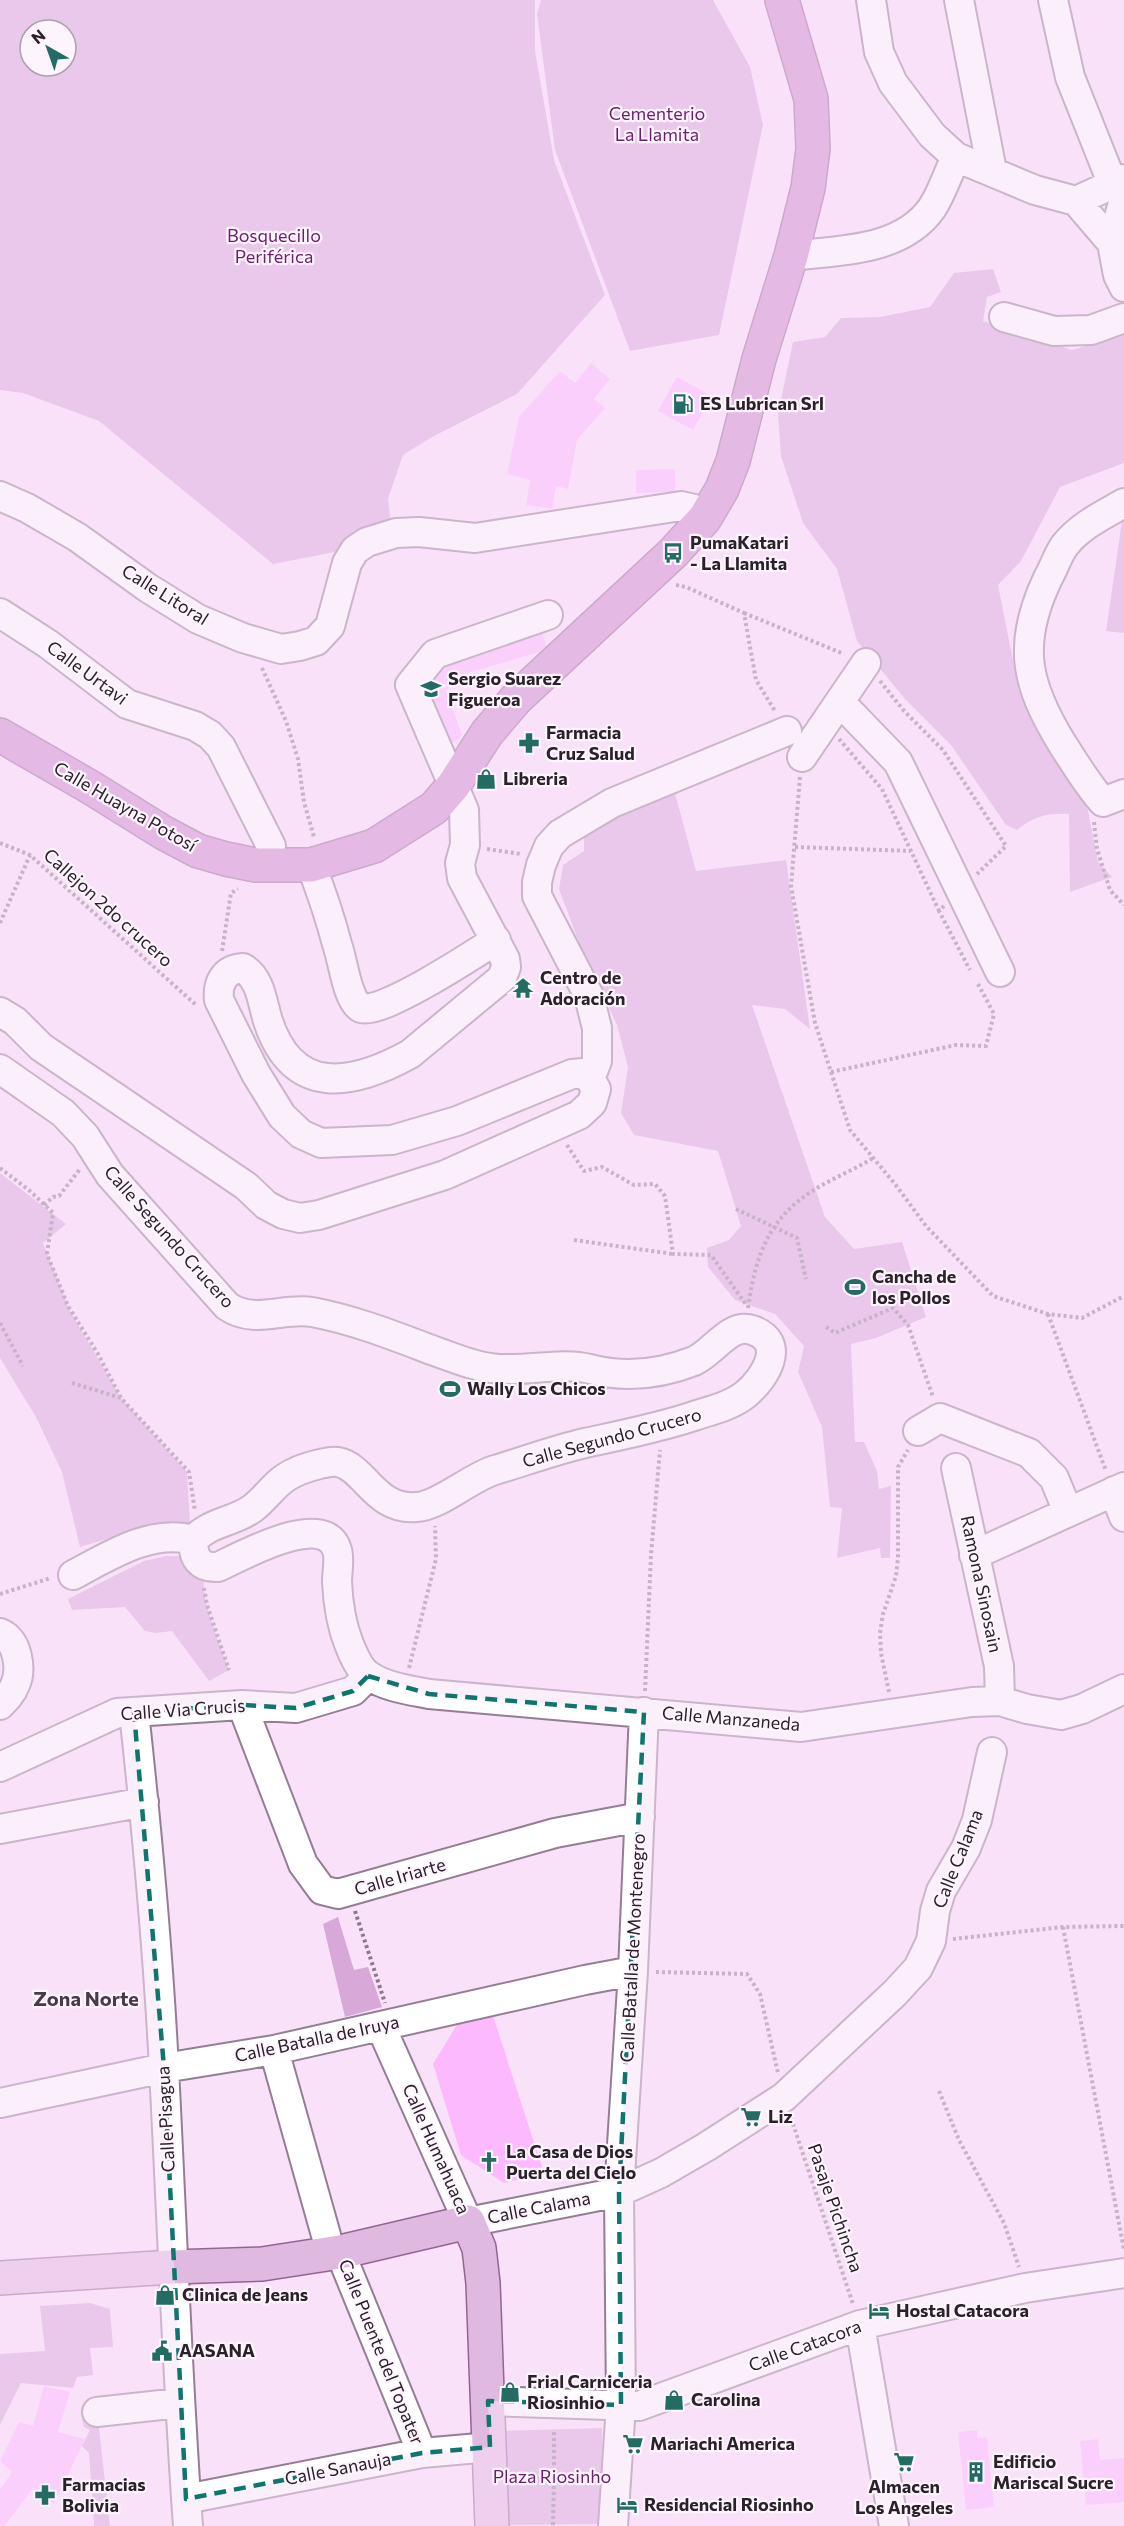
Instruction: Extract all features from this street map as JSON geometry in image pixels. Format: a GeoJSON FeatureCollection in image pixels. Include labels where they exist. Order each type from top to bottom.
{"type":"FeatureCollection","features":[{"type":"Feature","properties":{"kind":"highway","name":"Calle Huayna Potosí"},"geometry":{"type":"LineString","coordinates":[[0,735],[164,833],[198,851],[226,859],[270,866],[313,852],[374,846],[434,808],[453,786],[487,733],[516,699],[645,581],[705,518],[722,489],[733,461],[759,358],[791,256],[808,188],[813,149],[811,99],[782,0]]}},
{"type":"Feature","properties":{"kind":"main road","name":"Calle Calama"},"geometry":{"type":"LineString","coordinates":[[0,2278],[172,2267],[262,2264],[335,2252],[468,2222]]}},
{"type":"Feature","properties":{"kind":"main road","name":"Calle Humahuaca"},"geometry":{"type":"LineString","coordinates":[[468,2222],[479,2248],[488,2401],[492,2526]]}},
{"type":"Feature","properties":{"kind":"street"},"geometry":{"type":"LineString","coordinates":[[871,0],[879,52],[893,83],[932,135],[956,157],[1035,190],[1076,201],[1120,188]]}},
{"type":"Feature","properties":{"kind":"street"},"geometry":{"type":"LineString","coordinates":[[959,0],[992,171]]}},
{"type":"Feature","properties":{"kind":"street"},"geometry":{"type":"LineString","coordinates":[[1053,0],[1070,77],[1120,188],[1112,243],[1118,275],[1124,287]]}},
{"type":"Feature","properties":{"kind":"street"},"geometry":{"type":"LineString","coordinates":[[791,256],[896,239],[915,227],[932,207],[956,157]]}},
{"type":"Feature","properties":{"kind":"street"},"geometry":{"type":"LineString","coordinates":[[1076,201],[1112,243]]}},
{"type":"Feature","properties":{"kind":"street"},"geometry":{"type":"LineString","coordinates":[[1004,317],[1054,331],[1091,330],[1124,318]]}},
{"type":"Feature","properties":{"kind":"street","name":"Calle Litoral"},"geometry":{"type":"LineString","coordinates":[[0,496],[27,508],[77,537],[148,588],[198,619],[259,644],[281,649],[300,646],[316,640],[330,626],[347,563],[355,550],[367,542],[396,533],[419,532],[476,538],[681,506],[694,509],[705,518]]}},
{"type":"Feature","properties":{"kind":"street"},"geometry":{"type":"LineString","coordinates":[[1113,798],[1088,786],[1044,714],[1031,680],[1027,656],[1039,597],[1064,546],[1086,525],[1124,503]]}},
{"type":"Feature","properties":{"kind":"street","name":"Calle Urtavi"},"geometry":{"type":"LineString","coordinates":[[0,613],[48,644],[127,705],[195,726],[210,735],[221,747],[271,846],[270,866]]}},
{"type":"Feature","properties":{"kind":"street"},"geometry":{"type":"LineString","coordinates":[[0,1012],[15,1021],[41,1047],[246,1186],[266,1205],[283,1214],[300,1218],[341,1209],[445,1175],[579,1115],[592,1103],[596,1089],[583,1073],[572,1074],[458,1121],[392,1140],[321,1143],[300,1134],[282,1116],[256,1074],[219,1000],[218,986],[230,971],[243,968],[254,978],[273,1035],[297,1066],[306,1074],[316,1077],[346,1078],[394,1063],[410,1054],[502,978],[506,967],[496,940],[462,878],[459,863],[465,845],[464,810],[410,685],[435,654],[548,615]]}},
{"type":"Feature","properties":{"kind":"street"},"geometry":{"type":"LineString","coordinates":[[802,757],[866,663]]}},
{"type":"Feature","properties":{"kind":"street"},"geometry":{"type":"LineString","coordinates":[[833,713],[898,762],[1000,972]]}},
{"type":"Feature","properties":{"kind":"street"},"geometry":{"type":"LineString","coordinates":[[590,1079],[597,1062],[597,1028],[589,996],[537,896],[537,882],[549,846],[561,834],[612,803],[787,731]]}},
{"type":"Feature","properties":{"kind":"street"},"geometry":{"type":"LineString","coordinates":[[313,852],[349,989],[356,1004],[362,1008],[370,1009],[394,1000],[455,967],[496,940]]}},
{"type":"Feature","properties":{"kind":"street","name":"Calle Segundo Crucero"},"geometry":{"type":"LineString","coordinates":[[0,1069],[63,1113],[94,1149],[110,1174],[227,1306],[243,1315],[298,1311],[325,1315],[380,1331],[471,1365],[494,1369],[537,1369],[575,1365],[596,1371],[639,1374],[663,1371],[698,1360],[716,1348],[745,1318],[770,1347],[771,1361],[760,1380],[745,1395],[722,1408],[662,1427],[583,1444],[492,1471],[417,1508],[390,1503],[349,1466],[336,1462],[303,1468],[284,1478],[256,1506],[240,1518],[200,1535],[150,1540],[127,1548],[73,1575]]}},
{"type":"Feature","properties":{"kind":"street"},"geometry":{"type":"LineString","coordinates":[[929,1424],[1029,1453],[1054,1478],[1068,1512]]}},
{"type":"Feature","properties":{"kind":"street","name":"Ramona Sinosain"},"geometry":{"type":"LineString","coordinates":[[956,1467],[999,1666],[1000,1701]]}},
{"type":"Feature","properties":{"kind":"street"},"geometry":{"type":"LineString","coordinates":[[974,1555],[1068,1512],[1121,1498]]}},
{"type":"Feature","properties":{"kind":"street"},"geometry":{"type":"LineString","coordinates":[[200,1535],[196,1558],[207,1566],[218,1567],[268,1544],[290,1537],[312,1532],[329,1539],[338,1551],[337,1581],[343,1626],[353,1655],[368,1676]]}},
{"type":"Feature","properties":{"kind":"street"},"geometry":{"type":"LineString","coordinates":[[0,1633],[9,1639],[16,1652],[19,1669],[17,1683],[0,1705]]}},
{"type":"Feature","properties":{"kind":"street","name":"Calle Manzaneda"},"geometry":{"type":"LineString","coordinates":[[368,1676],[404,1690],[801,1727],[972,1702],[1000,1701],[1061,1715],[1082,1709],[1124,1689]]}},
{"type":"Feature","properties":{"kind":"street","name":"Calle Via Crucis"},"geometry":{"type":"LineString","coordinates":[[0,1767],[117,1713],[242,1705],[296,1708],[353,1691],[368,1676]]}},
{"type":"Feature","properties":{"kind":"street","name":"Calle Iriarte"},"geometry":{"type":"LineString","coordinates":[[242,1705],[303,1864],[322,1890],[339,1894],[555,1833],[640,1817]]}},
{"type":"Feature","properties":{"kind":"street","name":"Calle Pisagua"},"geometry":{"type":"LineString","coordinates":[[134,1712],[144,1802],[164,2068],[179,2403],[187,2513]]}},
{"type":"Feature","properties":{"kind":"street","name":"Calle Batalla de Montenegro"},"geometry":{"type":"LineString","coordinates":[[613,2526],[621,2405],[619,2192],[633,1971],[644,1712]]}},
{"type":"Feature","properties":{"kind":"street","name":"Calle Calama"},"geometry":{"type":"LineString","coordinates":[[468,2222],[619,2192],[661,2173],[784,2097],[896,1993],[918,1968],[931,1941],[935,1911],[941,1891],[966,1848],[977,1820],[992,1752]]}},
{"type":"Feature","properties":{"kind":"street"},"geometry":{"type":"LineString","coordinates":[[0,1829],[144,1802]]}},
{"type":"Feature","properties":{"kind":"street","name":"Calle Batalla de Iruya"},"geometry":{"type":"LineString","coordinates":[[0,2103],[164,2068],[274,2050],[633,1971]]}},
{"type":"Feature","properties":{"kind":"street","name":"Calle Humahuaca"},"geometry":{"type":"LineString","coordinates":[[386,2026],[468,2222]]}},
{"type":"Feature","properties":{"kind":"street","name":"Calle Puente del Topater"},"geometry":{"type":"LineString","coordinates":[[274,2050],[335,2252],[422,2453]]}},
{"type":"Feature","properties":{"kind":"street","name":"Calle Catacora"},"geometry":{"type":"LineString","coordinates":[[488,2401],[639,2406],[860,2325],[1025,2288],[1124,2273]]}},
{"type":"Feature","properties":{"kind":"street"},"geometry":{"type":"LineString","coordinates":[[860,2325],[894,2526]]}},
{"type":"Feature","properties":{"kind":"street"},"geometry":{"type":"LineString","coordinates":[[97,2412],[179,2403]]}},
{"type":"Feature","properties":{"kind":"street","name":"Calle Sanauja"},"geometry":{"type":"LineString","coordinates":[[187,2513],[422,2453],[490,2447]]}},
{"type":"Feature","properties":{"kind":"path"},"geometry":{"type":"LineString","coordinates":[[645,581],[686,587],[866,663],[904,711],[943,750],[1006,846]]}},
{"type":"Feature","properties":{"kind":"path"},"geometry":{"type":"LineString","coordinates":[[744,613],[756,680],[787,731]]}},
{"type":"Feature","properties":{"kind":"path"},"geometry":{"type":"LineString","coordinates":[[259,644],[260,665],[286,721],[298,759],[313,852]]}},
{"type":"Feature","properties":{"kind":"path"},"geometry":{"type":"LineString","coordinates":[[833,713],[882,789],[939,911]]}},
{"type":"Feature","properties":{"kind":"path"},"geometry":{"type":"LineString","coordinates":[[802,757],[791,886],[814,1023],[850,1130],[926,1226],[993,1296],[1048,1314],[1082,1318],[1124,1296]]}},
{"type":"Feature","properties":{"kind":"path"},"geometry":{"type":"LineString","coordinates":[[1113,798],[1094,821],[1097,849],[1110,890],[1124,905]]}},
{"type":"Feature","properties":{"kind":"path","name":"Callejon 2do crucero"},"geometry":{"type":"LineString","coordinates":[[0,843],[30,855],[192,1002]]}},
{"type":"Feature","properties":{"kind":"path"},"geometry":{"type":"LineString","coordinates":[[465,845],[544,858]]}},
{"type":"Feature","properties":{"kind":"path"},"geometry":{"type":"LineString","coordinates":[[795,847],[911,850]]}},
{"type":"Feature","properties":{"kind":"path"},"geometry":{"type":"LineString","coordinates":[[0,923],[30,855]]}},
{"type":"Feature","properties":{"kind":"path"},"geometry":{"type":"LineString","coordinates":[[230,971],[222,948],[231,893],[246,888]]}},
{"type":"Feature","properties":{"kind":"path"},"geometry":{"type":"LineString","coordinates":[[831,1072],[956,1045],[986,1046]]}},
{"type":"Feature","properties":{"kind":"path"},"geometry":{"type":"LineString","coordinates":[[555,1126],[584,1172],[602,1167],[634,1185],[655,1184],[664,1196],[673,1254]]}},
{"type":"Feature","properties":{"kind":"path"},"geometry":{"type":"LineString","coordinates":[[44,1205],[53,1197],[59,1196],[94,1149]]}},
{"type":"Feature","properties":{"kind":"path"},"geometry":{"type":"LineString","coordinates":[[745,1318],[753,1274],[760,1253],[774,1227],[799,1200],[873,1158]]}},
{"type":"Feature","properties":{"kind":"path"},"geometry":{"type":"LineString","coordinates":[[0,1168],[53,1213],[47,1254],[68,1306],[122,1398],[189,1472],[193,1508],[200,1535]]}},
{"type":"Feature","properties":{"kind":"path"},"geometry":{"type":"LineString","coordinates":[[736,1209],[796,1238],[806,1279]]}},
{"type":"Feature","properties":{"kind":"path"},"geometry":{"type":"LineString","coordinates":[[574,1240],[673,1254],[711,1255],[745,1318]]}},
{"type":"Feature","properties":{"kind":"path"},"geometry":{"type":"LineString","coordinates":[[826,1327],[835,1333],[894,1308],[908,1325],[929,1424],[898,1467],[898,1558],[896,1576],[883,1614],[880,1633],[881,1653],[894,1714]]}},
{"type":"Feature","properties":{"kind":"path"},"geometry":{"type":"LineString","coordinates":[[1048,1314],[1121,1498]]}},
{"type":"Feature","properties":{"kind":"path"},"geometry":{"type":"LineString","coordinates":[[0,1323],[23,1366]]}},
{"type":"Feature","properties":{"kind":"path"},"geometry":{"type":"LineString","coordinates":[[72,1383],[122,1398]]}},
{"type":"Feature","properties":{"kind":"path"},"geometry":{"type":"LineString","coordinates":[[644,1712],[651,1555],[662,1427]]}},
{"type":"Feature","properties":{"kind":"path"},"geometry":{"type":"LineString","coordinates":[[404,1690],[436,1559],[433,1502]]}},
{"type":"Feature","properties":{"kind":"path"},"geometry":{"type":"LineString","coordinates":[[218,1567],[209,1577],[203,1590],[229,1670]]}},
{"type":"Feature","properties":{"kind":"path"},"geometry":{"type":"LineString","coordinates":[[0,1594],[42,1580],[73,1575]]}},
{"type":"Feature","properties":{"kind":"path"},"geometry":{"type":"LineString","coordinates":[[369,1887],[374,1900],[354,1908],[386,2026]]}},
{"type":"Feature","properties":{"kind":"path"},"geometry":{"type":"LineString","coordinates":[[931,1941],[1063,1927],[1124,1926]]}},
{"type":"Feature","properties":{"kind":"path"},"geometry":{"type":"LineString","coordinates":[[1063,1927],[1124,2252]]}},
{"type":"Feature","properties":{"kind":"path","name":"Pasaje Pichincha"},"geometry":{"type":"LineString","coordinates":[[633,1971],[747,1974],[760,1994],[784,2097],[860,2325]]}},
{"type":"Feature","properties":{"kind":"path"},"geometry":{"type":"LineString","coordinates":[[939,2091],[959,2140],[1004,2223],[1025,2288]]}},
{"type":"Feature","properties":{"kind":"path"},"geometry":{"type":"LineString","coordinates":[[553,2524],[554,2429]]}},
{"type":"Feature","properties":{"kind":"path"},"geometry":{"type":"LineString","coordinates":[[512,2479],[602,2477]]}},
{"type":"Feature","properties":{"kind":"highlighted area"},"geometry":{"type":"Polygon","coordinates":[[[368,1676],[429,1694],[644,1712],[619,2192],[621,2405],[488,2401],[490,2447],[422,2453],[186,2499],[164,2068],[134,1712],[242,1705],[296,1708],[353,1691],[368,1676]]]}},
{"type":"Feature","properties":{"kind":"green space","name":"Bosquecillo Periférica"},"geometry":{"type":"Polygon","coordinates":[[[0,0],[535,0],[535,51],[554,160],[605,295],[517,394],[432,437],[403,455],[388,499],[392,536],[345,550],[273,564],[99,421],[23,393],[0,390],[0,0]]]}},
{"type":"Feature","properties":{"kind":"green space","name":"Cementerio La Llamita"},"geometry":{"type":"Polygon","coordinates":[[[541,0],[713,0],[750,67],[763,125],[719,335],[630,351],[555,150],[537,14],[541,0]]]}},
{"type":"Feature","properties":{"kind":"green space"},"geometry":{"type":"Polygon","coordinates":[[[993,269],[1001,292],[987,297],[983,321],[1072,350],[1124,335],[1124,463],[1060,487],[1021,561],[998,585],[1019,691],[1039,691],[1076,750],[1098,862],[1112,877],[1070,892],[1069,814],[1042,816],[1029,821],[1017,830],[1006,825],[951,745],[906,700],[857,641],[837,569],[803,523],[781,456],[778,414],[793,342],[825,337],[841,318],[880,317],[930,307],[954,273],[993,269]]]}},
{"type":"Feature","properties":{"kind":"green space"},"geometry":{"type":"Polygon","coordinates":[[[1124,514],[1124,633],[1106,631],[1124,514]]]}},
{"type":"Feature","properties":{"kind":"green space"},"geometry":{"type":"Polygon","coordinates":[[[673,786],[696,871],[786,860],[810,1029],[785,1009],[752,1005],[825,1217],[854,1249],[902,1242],[926,1317],[876,1338],[851,1344],[855,1442],[864,1442],[877,1471],[879,1489],[891,1486],[890,1558],[881,1558],[880,1548],[837,1558],[842,1508],[830,1507],[822,1427],[798,1372],[804,1346],[775,1314],[735,1300],[708,1267],[707,1248],[729,1240],[741,1226],[718,1151],[634,1135],[621,1113],[628,1067],[617,1025],[581,948],[559,889],[563,865],[584,851],[584,826],[673,786]]]}},
{"type":"Feature","properties":{"kind":"green space"},"geometry":{"type":"Polygon","coordinates":[[[0,1173],[66,1224],[43,1243],[70,1311],[121,1398],[187,1472],[190,1524],[144,1528],[80,1547],[62,1472],[36,1417],[0,1358],[0,1173]]]}},
{"type":"Feature","properties":{"kind":"green space"},"geometry":{"type":"Polygon","coordinates":[[[166,1556],[183,1556],[205,1578],[208,1609],[229,1670],[209,1681],[172,1631],[156,1633],[145,1631],[125,1607],[72,1610],[68,1599],[144,1561],[166,1556]]]}},
{"type":"Feature","properties":{"kind":"green space"},"geometry":{"type":"Polygon","coordinates":[[[338,1917],[354,1970],[368,1967],[382,2007],[345,2017],[323,1924],[338,1917]]]}},
{"type":"Feature","properties":{"kind":"green space"},"geometry":{"type":"Polygon","coordinates":[[[90,2303],[110,2309],[113,2347],[90,2348],[93,2375],[77,2377],[73,2388],[21,2383],[0,2425],[0,2354],[45,2351],[40,2306],[90,2303]]]}},
{"type":"Feature","properties":{"kind":"green space"},"geometry":{"type":"Polygon","coordinates":[[[82,2419],[98,2419],[110,2526],[94,2526],[89,2453],[82,2446],[90,2430],[84,2427],[82,2419]]]}},
{"type":"Feature","properties":{"kind":"green space","name":"Plaza Riosinho"},"geometry":{"type":"Polygon","coordinates":[[[602,2428],[603,2524],[502,2525],[503,2431],[602,2428]]]}},
{"type":"Feature","properties":{"kind":"building"},"geometry":{"type":"Polygon","coordinates":[[[591,363],[610,379],[594,399],[605,408],[577,440],[568,489],[556,486],[552,509],[526,505],[530,480],[507,474],[519,417],[560,371],[575,383],[591,363]]]}},
{"type":"Feature","properties":{"kind":"building"},"geometry":{"type":"Polygon","coordinates":[[[677,377],[712,396],[693,430],[658,411],[677,377]]]}},
{"type":"Feature","properties":{"kind":"building"},"geometry":{"type":"Polygon","coordinates":[[[675,469],[675,492],[636,493],[636,470],[675,469]]]}},
{"type":"Feature","properties":{"kind":"building","name":"Sergio Suarez Figueroa"},"geometry":{"type":"Polygon","coordinates":[[[541,626],[547,650],[457,676],[446,691],[462,735],[444,751],[414,687],[443,654],[541,626]]]}},
{"type":"Feature","properties":{"kind":"building"},"geometry":{"type":"Polygon","coordinates":[[[493,2016],[544,2173],[504,2183],[461,2155],[433,2064],[458,2023],[493,2016]]]}},
{"type":"Feature","properties":{"kind":"building"},"geometry":{"type":"Polygon","coordinates":[[[44,2386],[70,2392],[58,2432],[85,2439],[54,2504],[33,2488],[5,2526],[2,2526],[0,2524],[0,2489],[12,2472],[0,2461],[19,2422],[33,2426],[44,2386]]]}},
{"type":"Feature","properties":{"kind":"building","name":"Edificio Mariscal Sucre"},"geometry":{"type":"Polygon","coordinates":[[[977,2430],[977,2438],[987,2437],[994,2507],[966,2510],[958,2432],[977,2430]]]}},
{"type":"Feature","properties":{"kind":"building"},"geometry":{"type":"Polygon","coordinates":[[[1098,2439],[1100,2460],[1124,2458],[1124,2502],[1086,2505],[1080,2441],[1098,2439]]]}},
{"type":"Feature","properties":{"kind":"place","name":"ES Lubrican Srl"},"geometry":{"type":"Point","coordinates":[683,404]}},
{"type":"Feature","properties":{"kind":"place","name":"PumaKatari - La Llamita"},"geometry":{"type":"Point","coordinates":[673,553]}},
{"type":"Feature","properties":{"kind":"place","name":"Sergio Suarez Figueroa"},"geometry":{"type":"Point","coordinates":[431,689]}},
{"type":"Feature","properties":{"kind":"place","name":"Farmacia Cruz Salud"},"geometry":{"type":"Point","coordinates":[529,743]}},
{"type":"Feature","properties":{"kind":"place","name":"Libreria"},"geometry":{"type":"Point","coordinates":[486,779]}},
{"type":"Feature","properties":{"kind":"place","name":"Centro de Adoración"},"geometry":{"type":"Point","coordinates":[523,988]}},
{"type":"Feature","properties":{"kind":"place","name":"Cancha de los Pollos"},"geometry":{"type":"Point","coordinates":[855,1287]}},
{"type":"Feature","properties":{"kind":"place","name":"Wally Los Chicos"},"geometry":{"type":"Point","coordinates":[450,1389]}},
{"type":"Feature","properties":{"kind":"place","name":"Liz"},"geometry":{"type":"Point","coordinates":[751,2117]}},
{"type":"Feature","properties":{"kind":"place","name":"La Casa de Dios Puerta del Cielo"},"geometry":{"type":"Point","coordinates":[489,2162]}},
{"type":"Feature","properties":{"kind":"place","name":"Clinica de Jeans"},"geometry":{"type":"Point","coordinates":[165,2295]}},
{"type":"Feature","properties":{"kind":"place","name":"Hostal Catacora"},"geometry":{"type":"Point","coordinates":[879,2311]}},
{"type":"Feature","properties":{"kind":"place","name":"AASANA"},"geometry":{"type":"Point","coordinates":[162,2351]}},
{"type":"Feature","properties":{"kind":"place","name":"Frial Carniceria Riosinhio"},"geometry":{"type":"Point","coordinates":[510,2392]}},
{"type":"Feature","properties":{"kind":"place","name":"Carolina"},"geometry":{"type":"Point","coordinates":[674,2400]}},
{"type":"Feature","properties":{"kind":"place","name":"Mariachi America"},"geometry":{"type":"Point","coordinates":[633,2444]}},
{"type":"Feature","properties":{"kind":"place","name":"Almacen Los Angeles"},"geometry":{"type":"Point","coordinates":[904,2462]}},
{"type":"Feature","properties":{"kind":"place","name":"Edificio Mariscal Sucre"},"geometry":{"type":"Point","coordinates":[976,2472]}},
{"type":"Feature","properties":{"kind":"place","name":"Farmacias Bolivia"},"geometry":{"type":"Point","coordinates":[45,2495]}},
{"type":"Feature","properties":{"kind":"place","name":"Residencial Riosinho"},"geometry":{"type":"Point","coordinates":[627,2505]}},
{"type":"Feature","properties":{"kind":"district","name":"Zona Norte"},"geometry":{"type":"Point","coordinates":[86,1999]}}]}
